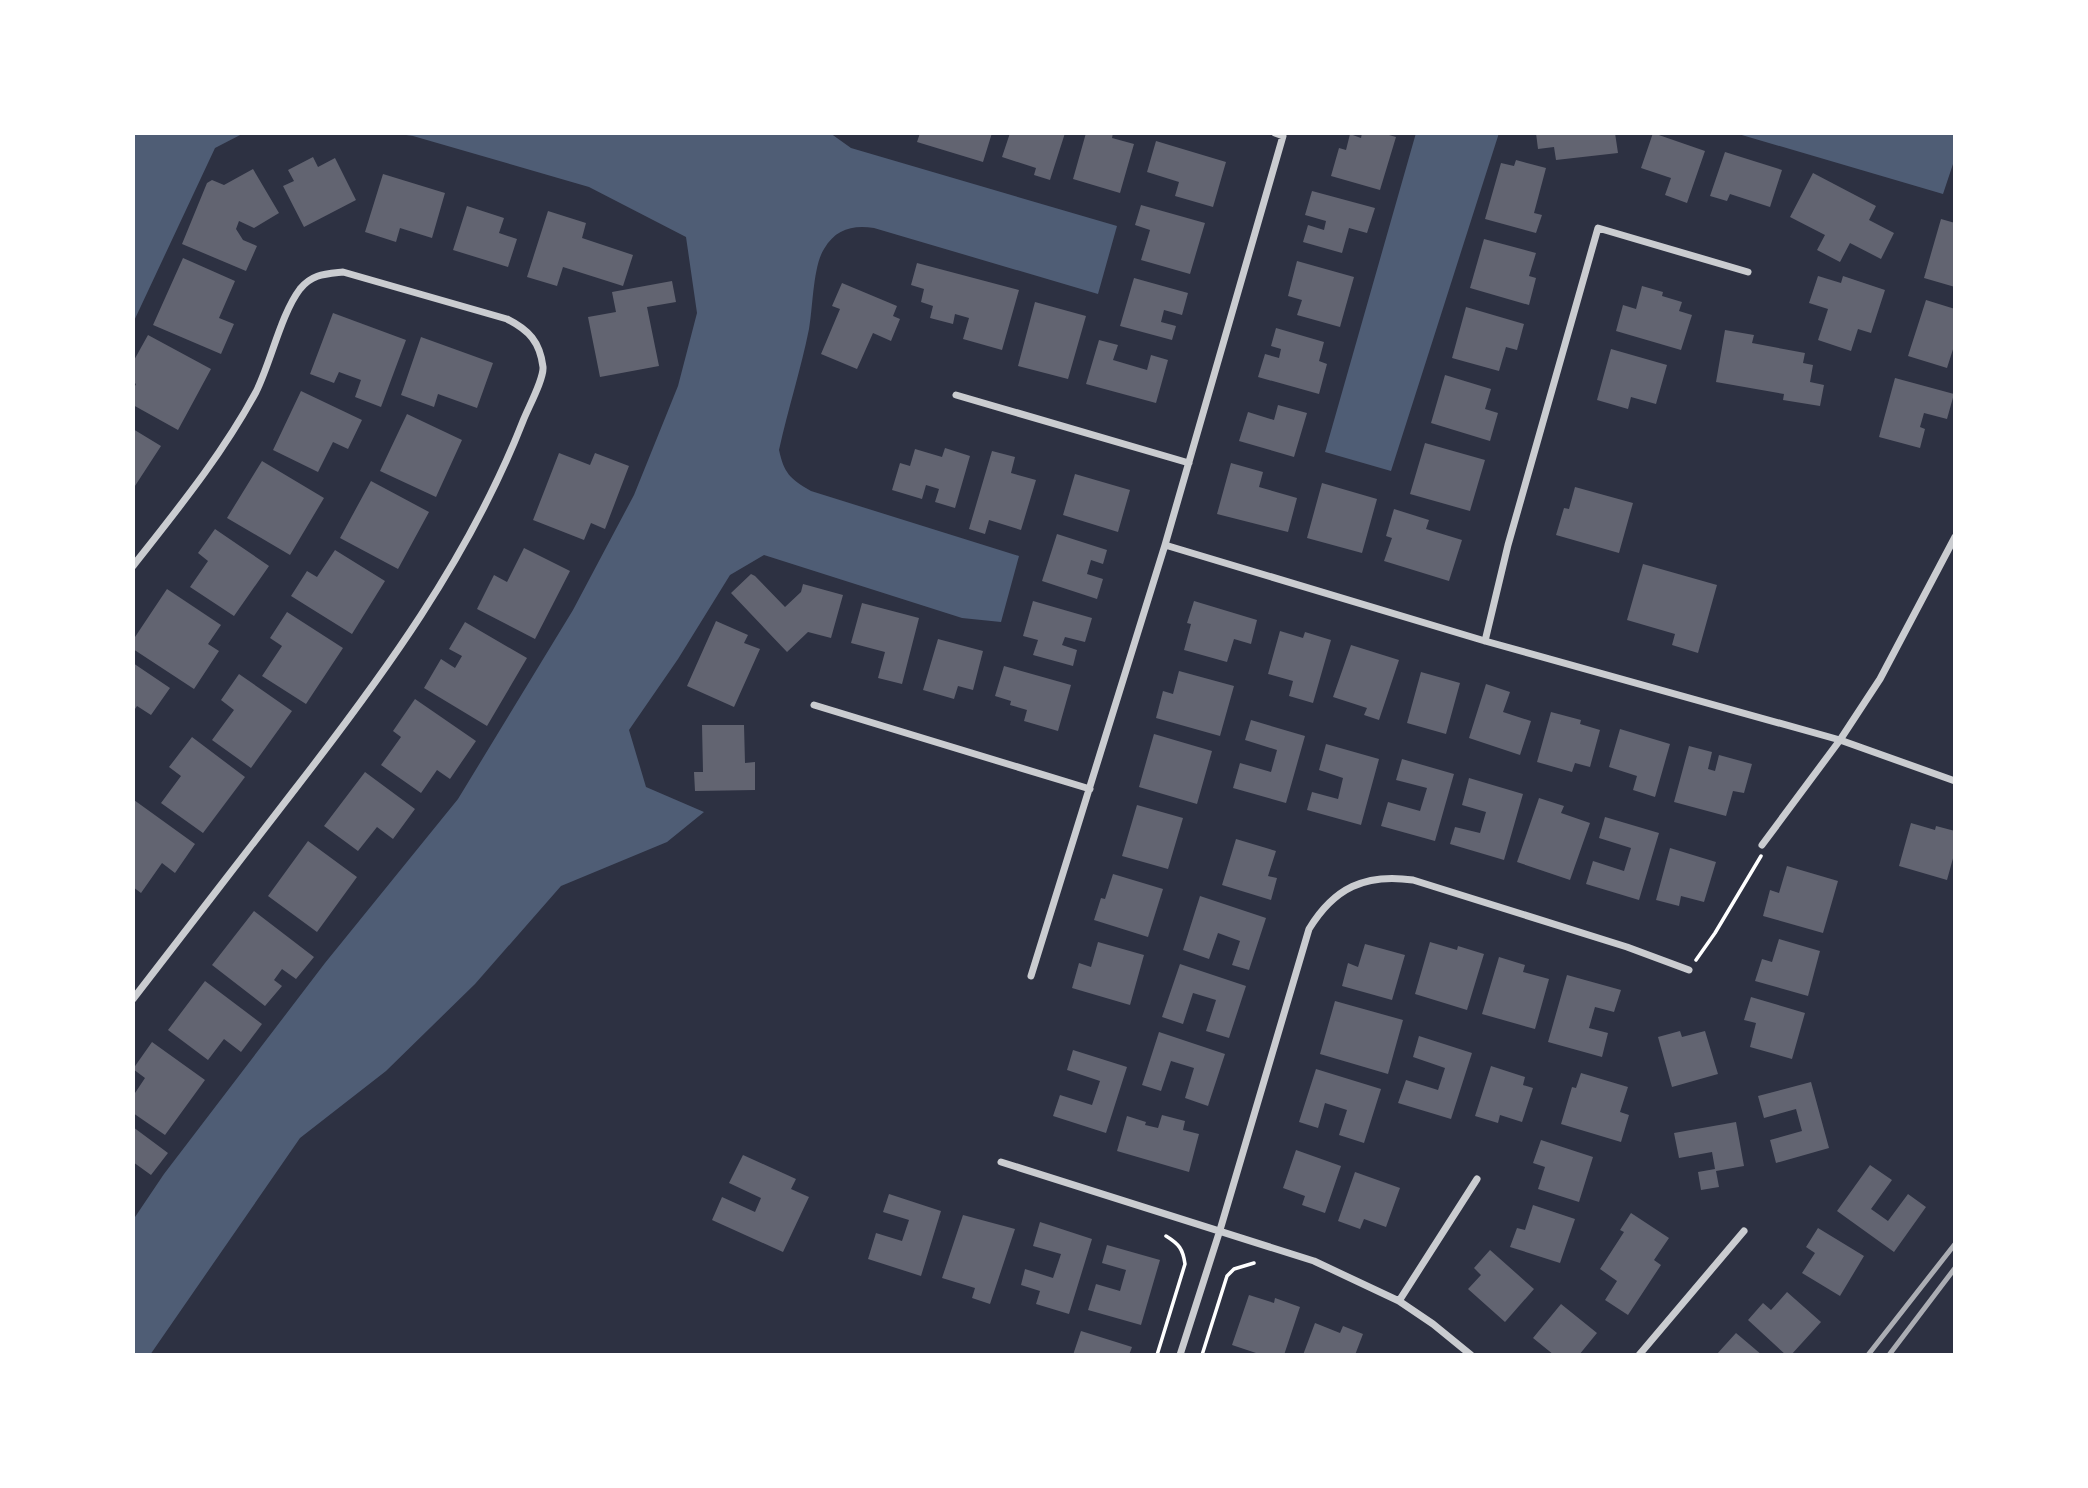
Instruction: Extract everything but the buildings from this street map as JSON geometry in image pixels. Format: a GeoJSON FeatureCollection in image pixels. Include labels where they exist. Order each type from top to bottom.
{"type":"FeatureCollection","features":[{"type":"Feature","properties":{"kind":"street"},"geometry":{"type":"LineString","coordinates":[[1031,976],[1165,545],[1279,134]]}},
{"type":"Feature","properties":{"kind":"street"},"geometry":{"type":"LineString","coordinates":[[1485,641],[1508,545],[1598,228],[1748,272]]}},
{"type":"Feature","properties":{"kind":"street"},"geometry":{"type":"LineString","coordinates":[[133,566],[227,441],[261,380],[292,302],[309,280],[320,274],[343,272],[508,319],[525,328],[537,341],[543,370],[516,440],[481,513],[442,583],[399,650],[352,715],[133,999]]}},
{"type":"Feature","properties":{"kind":"street"},"geometry":{"type":"LineString","coordinates":[[956,395],[1189,463]]}},
{"type":"Feature","properties":{"kind":"street"},"geometry":{"type":"LineString","coordinates":[[1762,845],[1840,740],[1880,679],[1955,537]]}},
{"type":"Feature","properties":{"kind":"street"},"geometry":{"type":"LineString","coordinates":[[1165,545],[1485,641],[1840,740],[1955,781]]}},
{"type":"Feature","properties":{"kind":"street"},"geometry":{"type":"LineString","coordinates":[[814,705],[1090,789]]}},
{"type":"Feature","properties":{"kind":"street"},"geometry":{"type":"LineString","coordinates":[[1180,1355],[1309,929],[1320,911],[1335,897],[1372,879],[1392,877],[1413,880],[1627,947],[1689,970]]}},
{"type":"Feature","properties":{"kind":"street"},"geometry":{"type":"LineString","coordinates":[[1001,1162],[1314,1261],[1399,1301],[1471,1355]]}},
{"type":"Feature","properties":{"kind":"street"},"geometry":{"type":"LineString","coordinates":[[1399,1301],[1477,1179]]}},
{"type":"Feature","properties":{"kind":"street"},"geometry":{"type":"LineString","coordinates":[[1639,1355],[1744,1231]]}},
{"type":"Feature","properties":{"kind":"path"},"geometry":{"type":"LineString","coordinates":[[1689,970],[1762,856],[1762,845]]}},
{"type":"Feature","properties":{"kind":"path"},"geometry":{"type":"LineString","coordinates":[[1157,1355],[1185,1264],[1183,1251],[1177,1242],[1166,1236]]}},
{"type":"Feature","properties":{"kind":"path"},"geometry":{"type":"LineString","coordinates":[[1202,1355],[1227,1276],[1234,1269],[1254,1263]]}},
{"type":"Feature","properties":{"kind":"water"},"geometry":{"type":"Polygon","coordinates":[[[133,133],[244,133],[215,148],[133,323],[133,133]]]}},
{"type":"Feature","properties":{"kind":"water"},"geometry":{"type":"Polygon","coordinates":[[[392,133],[830,133],[851,148],[1117,226],[1098,294],[874,228],[845,230],[829,242],[820,256],[809,329],[779,450],[783,464],[793,479],[811,491],[1019,556],[1001,622],[962,618],[764,555],[730,575],[678,659],[629,730],[646,787],[704,812],[667,842],[561,886],[475,984],[386,1071],[300,1138],[150,1355],[133,1355],[133,1220],[164,1174],[325,963],[458,799],[573,610],[634,495],[678,386],[697,313],[686,237],[589,187],[413,136],[392,133]]]}},
{"type":"Feature","properties":{"kind":"water"},"geometry":{"type":"Polygon","coordinates":[[[1416,133],[1499,133],[1391,471],[1325,452],[1416,133]]]}},
{"type":"Feature","properties":{"kind":"water"},"geometry":{"type":"Polygon","coordinates":[[[1735,133],[1955,133],[1955,158],[1943,194],[1735,133]]]}},
{"type":"Feature","properties":{"kind":"railway"},"geometry":{"type":"LineString","coordinates":[[1868,1355],[1955,1244]]}},
{"type":"Feature","properties":{"kind":"railway"},"geometry":{"type":"LineString","coordinates":[[1889,1355],[1955,1268]]}}]}
